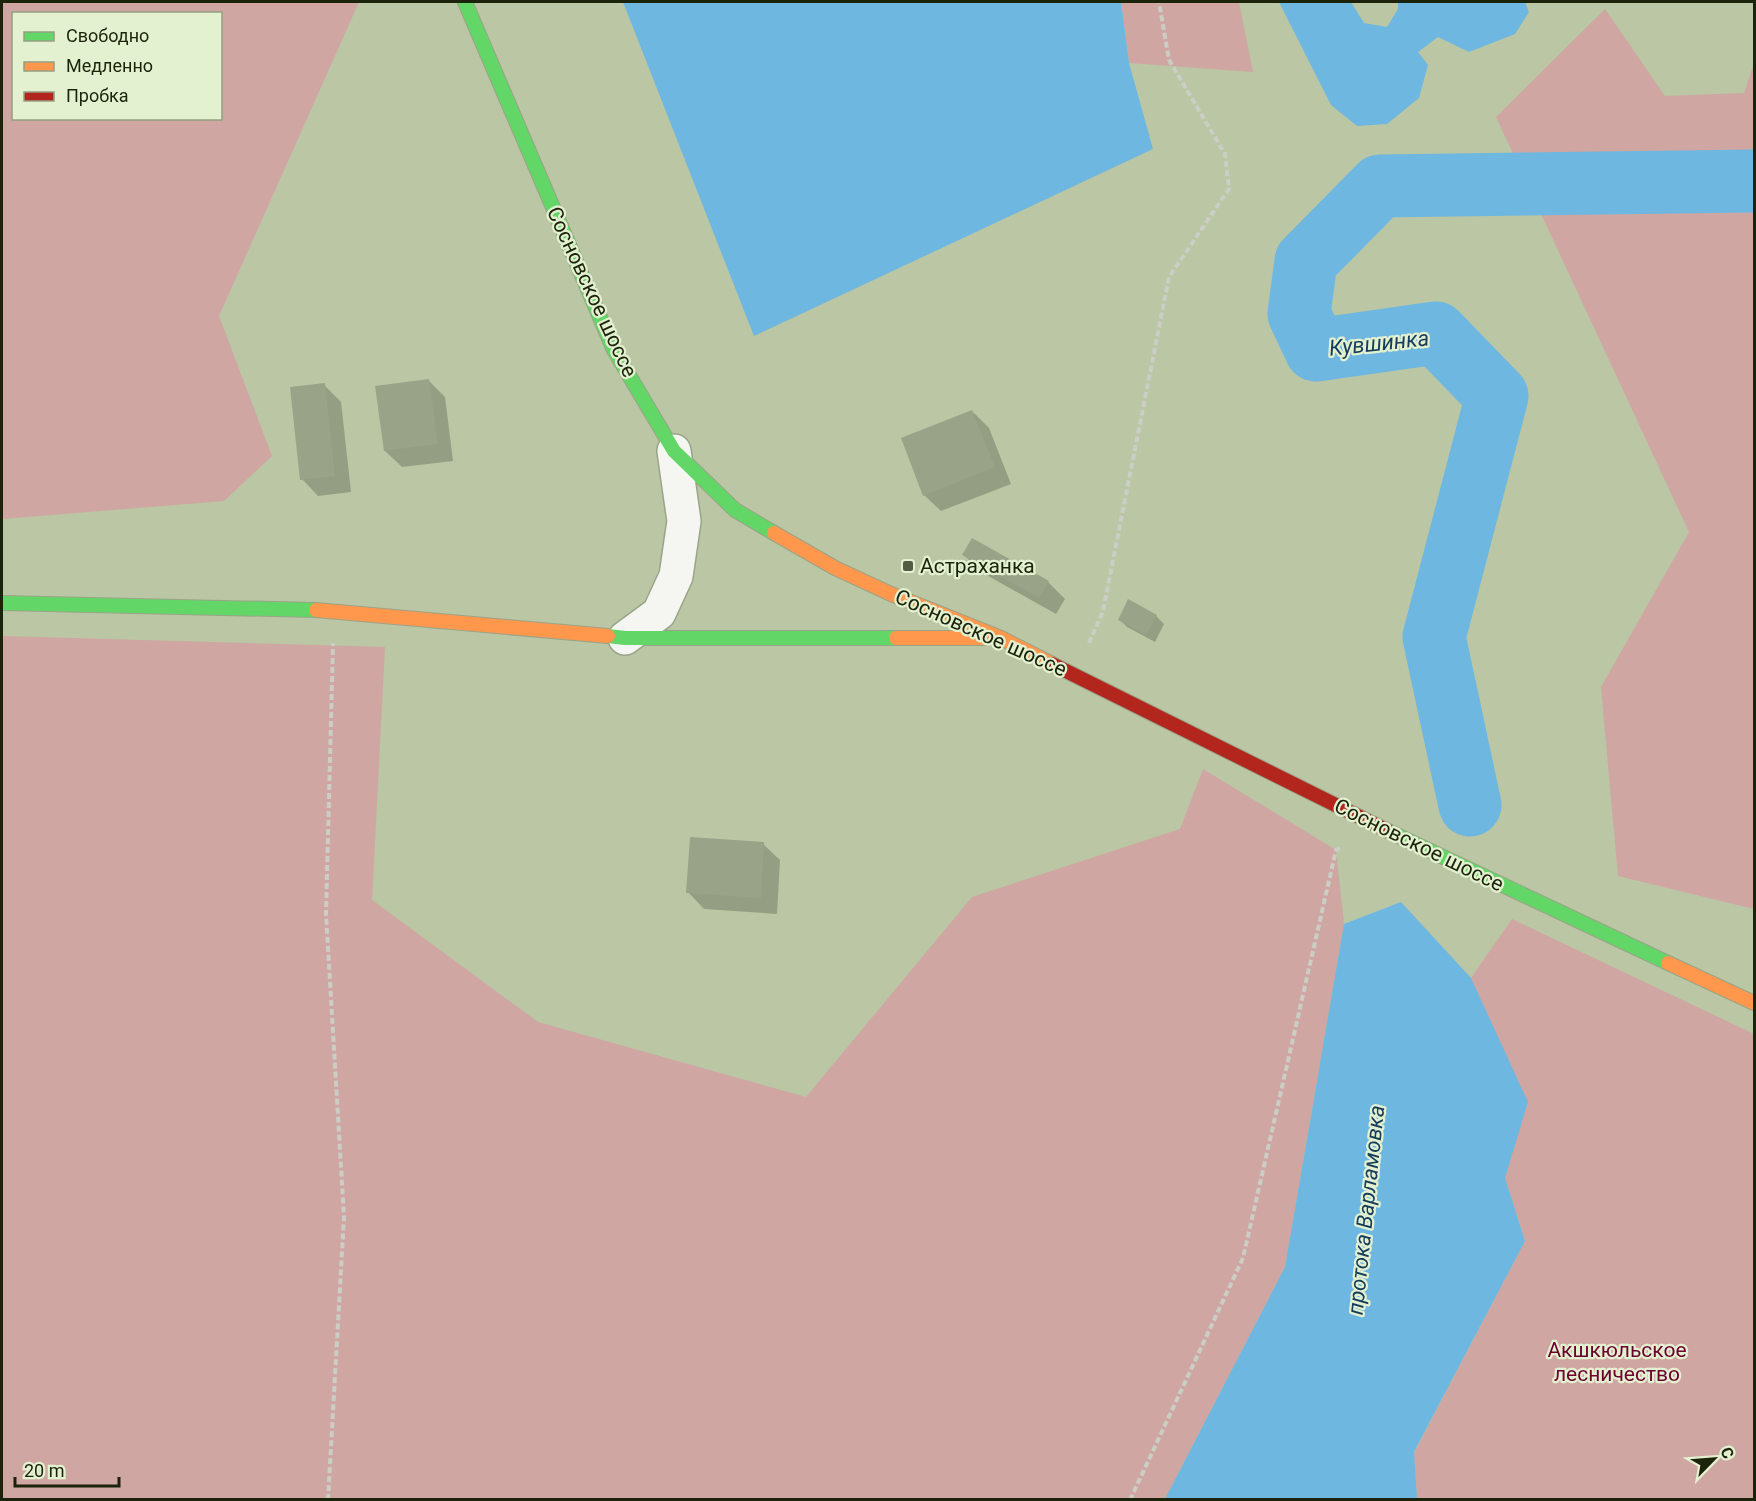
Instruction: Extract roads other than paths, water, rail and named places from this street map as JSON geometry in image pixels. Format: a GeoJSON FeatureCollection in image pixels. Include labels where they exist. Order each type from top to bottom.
{"type":"FeatureCollection","features":[{"type":"Feature","properties":{"kind":"street","name":"Сосновское шоссе"},"geometry":{"type":"LineString","coordinates":[[465,2],[614,350],[674,451],[735,510],[835,568],[891,594],[1002,638],[1381,828],[1755,1003]]}},
{"type":"Feature","properties":{"kind":"street"},"geometry":{"type":"LineString","coordinates":[[625,638],[659,614],[676,576],[684,521],[674,451]]}},
{"type":"Feature","properties":{"kind":"street"},"geometry":{"type":"LineString","coordinates":[[2,603],[334,610],[625,638],[1002,638]]}},
{"type":"Feature","properties":{"kind":"water"},"geometry":{"type":"Polygon","coordinates":[[[623,2],[1121,2],[1129,63],[1153,149],[754,336],[623,2]]]}},
{"type":"Feature","properties":{"kind":"water"},"geometry":{"type":"Polygon","coordinates":[[[1279,2],[1351,2],[1364,23],[1387,27],[1398,9],[1398,2],[1525,2],[1529,12],[1515,34],[1469,52],[1438,37],[1418,52],[1428,65],[1419,98],[1387,124],[1357,126],[1331,105],[1279,2]]]}},
{"type":"Feature","properties":{"kind":"water","name":"протока Варламовка"},"geometry":{"type":"Polygon","coordinates":[[[1401,902],[1471,978],[1528,1102],[1505,1178],[1525,1241],[1414,1452],[1417,1499],[1165,1499],[1285,1267],[1344,924],[1401,902]]]}},
{"type":"Feature","properties":{"kind":"waterway","name":"Кувшинка"},"geometry":{"type":"LineString","coordinates":[[1470,805],[1434,637],[1497,396],[1436,333],[1316,350],[1299,314],[1306,261],[1380,186],[1754,181]]}},
{"type":"Feature","properties":{"kind":"place","name":"Астраханка"},"geometry":{"type":"Point","coordinates":[908,566]}},
{"type":"Feature","properties":{"kind":"park label","name":"Акшкюльское лесничество"},"geometry":{"type":"Point","coordinates":[1617,1362]}}]}
